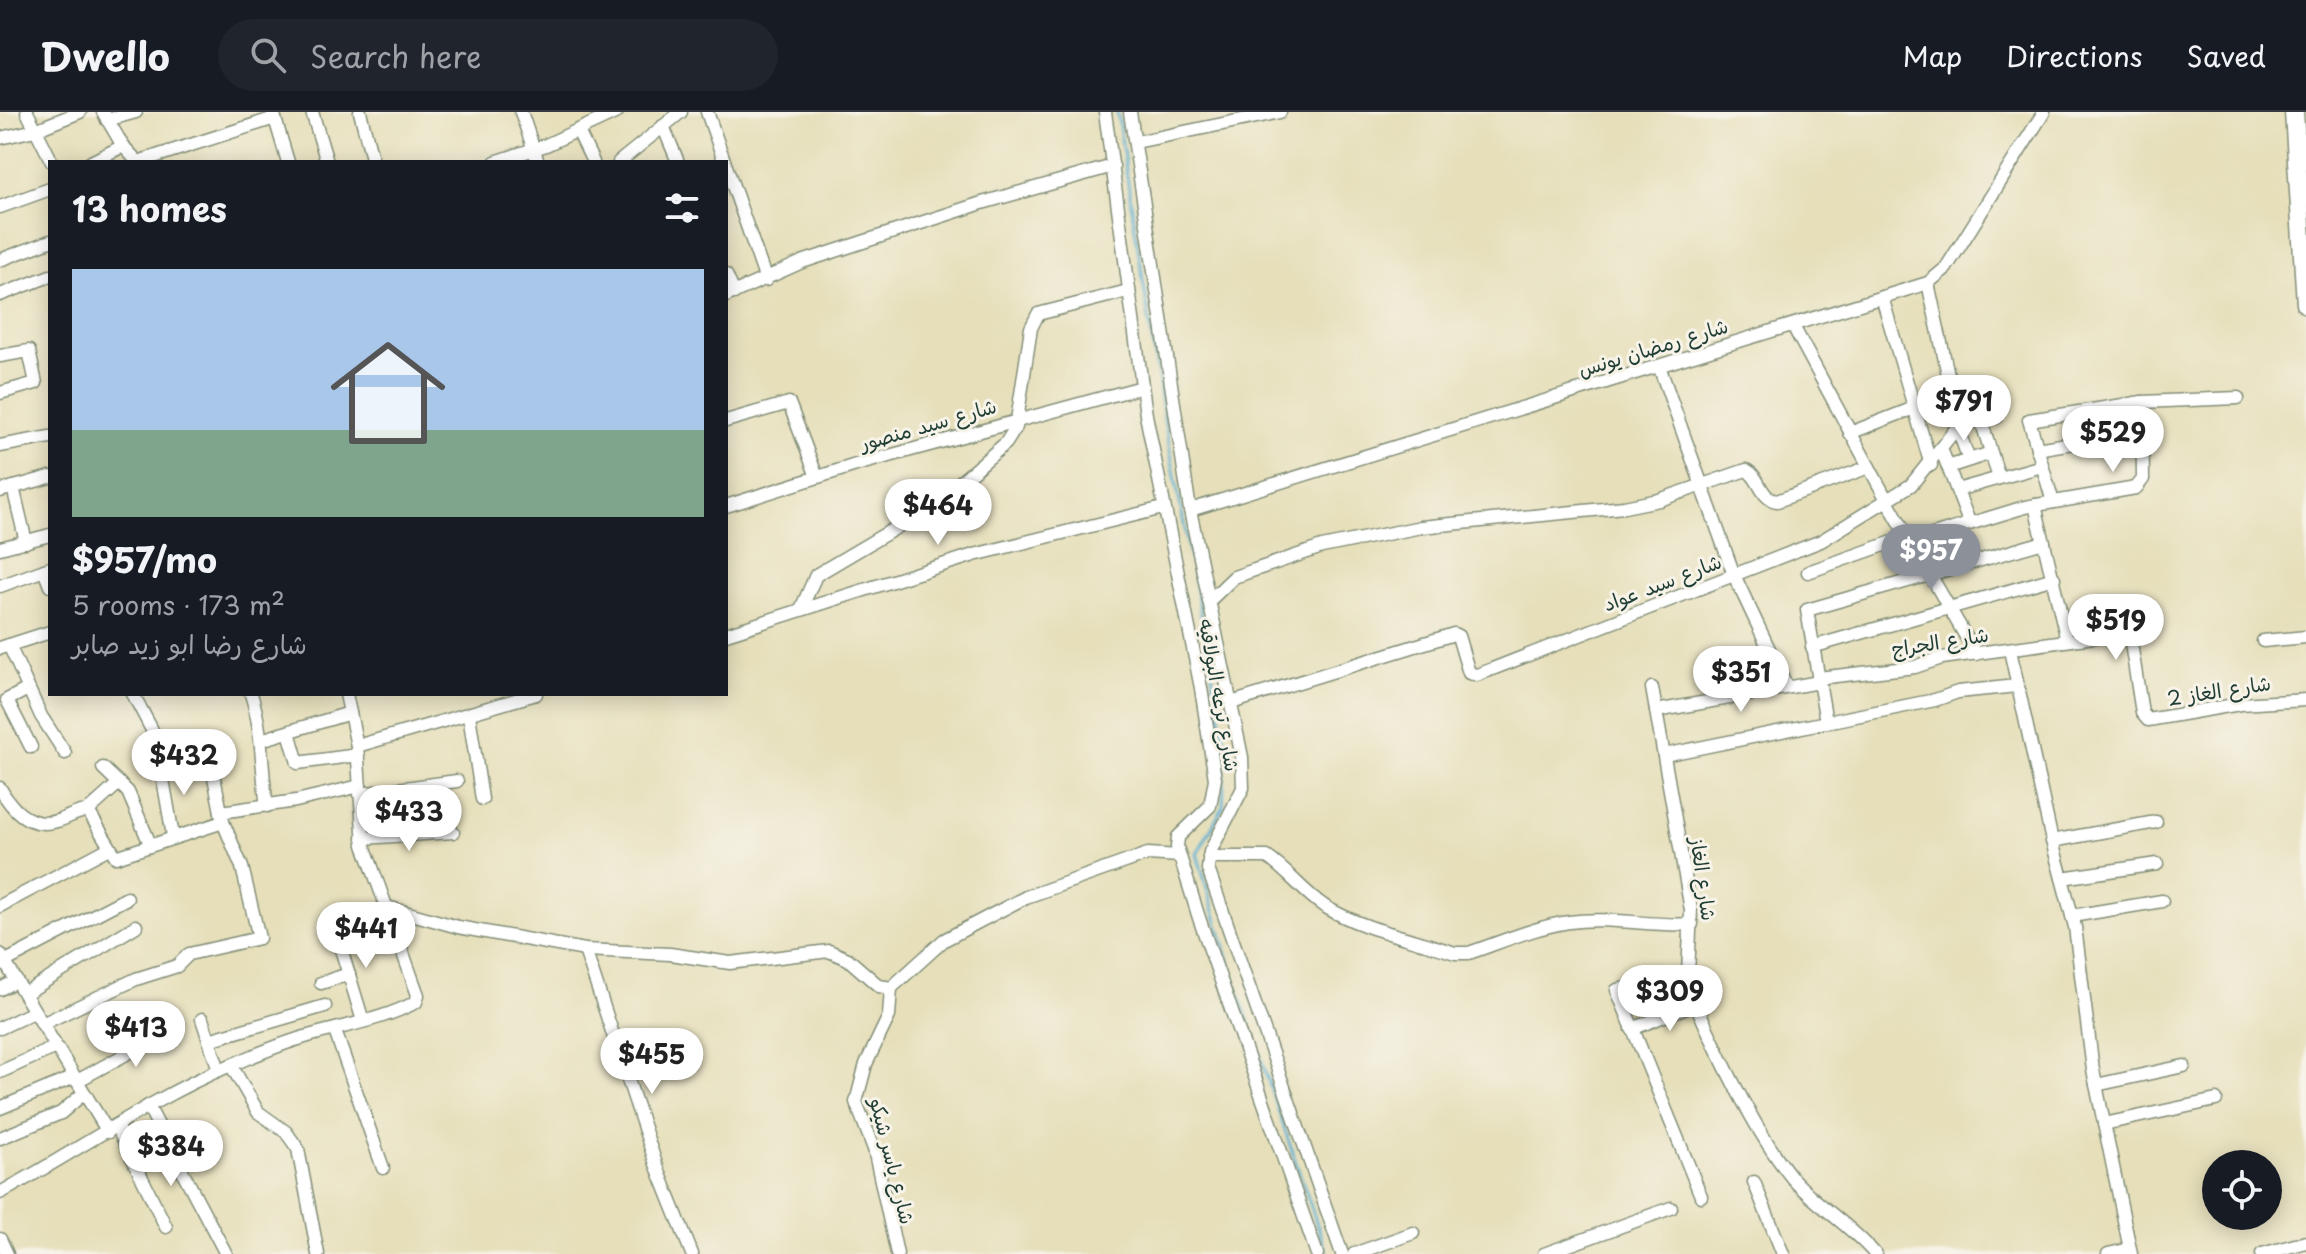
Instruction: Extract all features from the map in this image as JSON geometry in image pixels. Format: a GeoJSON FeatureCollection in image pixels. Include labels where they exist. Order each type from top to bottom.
{"type":"FeatureCollection","features":[{"type":"Feature","properties":{"kind":"main road"},"geometry":{"type":"LineString","coordinates":[[2294,112],[2306,304]]}},
{"type":"Feature","properties":{"kind":"street"},"geometry":{"type":"LineString","coordinates":[[27,112],[51,160]]}},
{"type":"Feature","properties":{"kind":"street"},"geometry":{"type":"LineString","coordinates":[[0,138],[35,130],[80,112]]}},
{"type":"Feature","properties":{"kind":"street"},"geometry":{"type":"LineString","coordinates":[[136,112],[105,116],[123,146],[136,160]]}},
{"type":"Feature","properties":{"kind":"street"},"geometry":{"type":"LineString","coordinates":[[312,112],[326,160]]}},
{"type":"Feature","properties":{"kind":"street"},"geometry":{"type":"LineString","coordinates":[[360,112],[372,160]]}},
{"type":"Feature","properties":{"kind":"street"},"geometry":{"type":"LineString","coordinates":[[521,112],[535,156]]}},
{"type":"Feature","properties":{"kind":"street"},"geometry":{"type":"LineString","coordinates":[[622,160],[681,112]]}},
{"type":"Feature","properties":{"kind":"street"},"geometry":{"type":"LineString","coordinates":[[724,112],[708,114],[724,160]]}},
{"type":"Feature","properties":{"kind":"street","name":"شارع ترعه البولاقيه"},"geometry":{"type":"LineString","coordinates":[[1105,112],[1142,387],[1163,508],[1201,688],[1215,779],[1210,806],[1178,837],[1179,856]]}},
{"type":"Feature","properties":{"kind":"street","name":"شارع ترعه البولاقيه"},"geometry":{"type":"LineString","coordinates":[[1130,112],[1190,510],[1242,757],[1243,788],[1209,857]]}},
{"type":"Feature","properties":{"kind":"street"},"geometry":{"type":"LineString","coordinates":[[1136,142],[1280,112]]}},
{"type":"Feature","properties":{"kind":"street"},"geometry":{"type":"LineString","coordinates":[[1969,460],[1928,283],[1946,268],[2044,112]]}},
{"type":"Feature","properties":{"kind":"street"},"geometry":{"type":"LineString","coordinates":[[508,160],[535,156],[611,113]]}},
{"type":"Feature","properties":{"kind":"street"},"geometry":{"type":"LineString","coordinates":[[144,160],[274,115],[287,160]]}},
{"type":"Feature","properties":{"kind":"street"},"geometry":{"type":"LineString","coordinates":[[663,126],[677,160]]}},
{"type":"Feature","properties":{"kind":"street"},"geometry":{"type":"LineString","coordinates":[[578,131],[592,160]]}},
{"type":"Feature","properties":{"kind":"street"},"geometry":{"type":"LineString","coordinates":[[95,160],[123,146]]}},
{"type":"Feature","properties":{"kind":"street"},"geometry":{"type":"LineString","coordinates":[[638,148],[643,160]]}},
{"type":"Feature","properties":{"kind":"street"},"geometry":{"type":"LineString","coordinates":[[730,295],[834,251],[1113,166]]}},
{"type":"Feature","properties":{"kind":"street"},"geometry":{"type":"LineString","coordinates":[[728,171],[766,280]]}},
{"type":"Feature","properties":{"kind":"street"},"geometry":{"type":"LineString","coordinates":[[0,207],[48,190]]}},
{"type":"Feature","properties":{"kind":"street"},"geometry":{"type":"LineString","coordinates":[[0,260],[48,242]]}},
{"type":"Feature","properties":{"kind":"street"},"geometry":{"type":"LineString","coordinates":[[0,295],[48,277]]}},
{"type":"Feature","properties":{"kind":"street","name":"شارع رمضان يونس"},"geometry":{"type":"LineString","coordinates":[[1190,510],[1928,283]]}},
{"type":"Feature","properties":{"kind":"street"},"geometry":{"type":"LineString","coordinates":[[801,609],[812,579],[945,496],[998,452],[1012,436],[1031,328],[1038,314],[1128,291]]}},
{"type":"Feature","properties":{"kind":"street"},"geometry":{"type":"LineString","coordinates":[[1882,297],[1931,465]]}},
{"type":"Feature","properties":{"kind":"street"},"geometry":{"type":"LineString","coordinates":[[1793,326],[1908,539],[1976,654]]}},
{"type":"Feature","properties":{"kind":"street"},"geometry":{"type":"LineString","coordinates":[[0,356],[27,351],[36,383],[0,393]]}},
{"type":"Feature","properties":{"kind":"street"},"geometry":{"type":"LineString","coordinates":[[1659,366],[1699,486],[1734,575],[1787,687]]}},
{"type":"Feature","properties":{"kind":"street","name":"شارع سيد منصور"},"geometry":{"type":"LineString","coordinates":[[728,505],[817,477],[1142,387]]}},
{"type":"Feature","properties":{"kind":"street"},"geometry":{"type":"LineString","coordinates":[[2053,502],[2029,420],[2142,402],[2238,398]]}},
{"type":"Feature","properties":{"kind":"street"},"geometry":{"type":"LineString","coordinates":[[1808,572],[1969,522],[2035,505],[2139,486],[2143,479],[2142,402]]}},
{"type":"Feature","properties":{"kind":"street"},"geometry":{"type":"LineString","coordinates":[[728,420],[789,403],[817,477]]}},
{"type":"Feature","properties":{"kind":"street"},"geometry":{"type":"LineString","coordinates":[[1850,433],[1914,408]]}},
{"type":"Feature","properties":{"kind":"street"},"geometry":{"type":"LineString","coordinates":[[1959,427],[1997,417]]}},
{"type":"Feature","properties":{"kind":"street"},"geometry":{"type":"LineString","coordinates":[[1981,420],[1999,478]]}},
{"type":"Feature","properties":{"kind":"street","name":"شارع سيد عواد"},"geometry":{"type":"LineString","coordinates":[[1231,703],[1454,634],[1458,636],[1469,673],[1477,675],[1814,544],[1888,502],[1931,465],[1959,427]]}},
{"type":"Feature","properties":{"kind":"street"},"geometry":{"type":"LineString","coordinates":[[2037,449],[2143,431]]}},
{"type":"Feature","properties":{"kind":"street"},"geometry":{"type":"LineString","coordinates":[[0,446],[48,437]]}},
{"type":"Feature","properties":{"kind":"street"},"geometry":{"type":"LineString","coordinates":[[1942,451],[1969,522]]}},
{"type":"Feature","properties":{"kind":"street"},"geometry":{"type":"LineString","coordinates":[[1948,467],[1991,453]]}},
{"type":"Feature","properties":{"kind":"street"},"geometry":{"type":"LineString","coordinates":[[1957,490],[2042,466]]}},
{"type":"Feature","properties":{"kind":"street"},"geometry":{"type":"LineString","coordinates":[[1209,601],[1234,577],[1322,547],[1421,527],[1624,507],[1749,470],[1766,497],[1777,501],[1869,467]]}},
{"type":"Feature","properties":{"kind":"street"},"geometry":{"type":"LineString","coordinates":[[26,542],[6,489],[48,478]]}},
{"type":"Feature","properties":{"kind":"street"},"geometry":{"type":"LineString","coordinates":[[2035,505],[2067,640]]}},
{"type":"Feature","properties":{"kind":"street"},"geometry":{"type":"LineString","coordinates":[[728,633],[1005,546],[1163,508]]}},
{"type":"Feature","properties":{"kind":"street"},"geometry":{"type":"LineString","coordinates":[[0,548],[48,536]]}},
{"type":"Feature","properties":{"kind":"street"},"geometry":{"type":"LineString","coordinates":[[1826,722],[1805,615],[1809,608],[2044,542]]}},
{"type":"Feature","properties":{"kind":"street"},"geometry":{"type":"LineString","coordinates":[[0,586],[47,569]]}},
{"type":"Feature","properties":{"kind":"street"},"geometry":{"type":"LineString","coordinates":[[1812,647],[2054,578]]}},
{"type":"Feature","properties":{"kind":"street"},"geometry":{"type":"LineString","coordinates":[[48,633],[5,647],[65,753]]}},
{"type":"Feature","properties":{"kind":"street","name":"شارع الجراج"},"geometry":{"type":"LineString","coordinates":[[1656,711],[1818,680],[1915,667],[1942,658],[2126,634],[2131,643],[2142,713]]}},
{"type":"Feature","properties":{"kind":"street"},"geometry":{"type":"LineString","coordinates":[[2263,641],[2306,637]]}},
{"type":"Feature","properties":{"kind":"street"},"geometry":{"type":"LineString","coordinates":[[2010,650],[2052,841],[2072,916],[2096,1085],[2131,1251],[2108,1254]]}},
{"type":"Feature","properties":{"kind":"street"},"geometry":{"type":"LineString","coordinates":[[1664,755],[1935,700],[1958,692],[2017,686]]}},
{"type":"Feature","properties":{"kind":"street","name":"شارع الغاز"},"geometry":{"type":"LineString","coordinates":[[1652,688],[1692,924],[1688,974],[1696,1003],[1784,1166],[1807,1193],[1848,1225],[1875,1254]]}},
{"type":"Feature","properties":{"kind":"street"},"geometry":{"type":"LineString","coordinates":[[28,689],[7,700],[31,747]]}},
{"type":"Feature","properties":{"kind":"street"},"geometry":{"type":"LineString","coordinates":[[134,696],[152,730]]}},
{"type":"Feature","properties":{"kind":"street"},"geometry":{"type":"LineString","coordinates":[[251,696],[261,740],[259,757],[267,806]]}},
{"type":"Feature","properties":{"kind":"street"},"geometry":{"type":"LineString","coordinates":[[0,1193],[112,1130],[148,1106],[225,1068],[302,1037],[335,1031],[413,1004],[418,998],[363,838],[358,750],[346,696]]}},
{"type":"Feature","properties":{"kind":"street"},"geometry":{"type":"LineString","coordinates":[[289,732],[298,763],[358,750],[469,715],[496,700],[523,696]]}},
{"type":"Feature","properties":{"kind":"street","name":"شارع الغاز 2"},"geometry":{"type":"LineString","coordinates":[[2142,713],[2152,722],[2240,704],[2306,700]]}},
{"type":"Feature","properties":{"kind":"street"},"geometry":{"type":"LineString","coordinates":[[261,740],[350,713]]}},
{"type":"Feature","properties":{"kind":"street"},"geometry":{"type":"LineString","coordinates":[[469,715],[482,799]]}},
{"type":"Feature","properties":{"kind":"street"},"geometry":{"type":"LineString","coordinates":[[173,836],[163,778],[167,771],[174,770],[174,765]]}},
{"type":"Feature","properties":{"kind":"street"},"geometry":{"type":"LineString","coordinates":[[103,768],[133,801],[150,844]]}},
{"type":"Feature","properties":{"kind":"street"},"geometry":{"type":"LineString","coordinates":[[42,1024],[131,981],[180,965],[189,954],[256,940],[260,934],[242,867],[222,817],[213,772]]}},
{"type":"Feature","properties":{"kind":"street"},"geometry":{"type":"LineString","coordinates":[[88,811],[109,848],[118,857],[222,817],[267,806],[360,790],[457,781]]}},
{"type":"Feature","properties":{"kind":"street"},"geometry":{"type":"LineString","coordinates":[[0,788],[13,808],[28,819],[43,823],[88,811],[119,783]]}},
{"type":"Feature","properties":{"kind":"street"},"geometry":{"type":"LineString","coordinates":[[0,815],[13,808]]}},
{"type":"Feature","properties":{"kind":"street"},"geometry":{"type":"LineString","coordinates":[[2052,841],[2156,822]]}},
{"type":"Feature","properties":{"kind":"street"},"geometry":{"type":"LineString","coordinates":[[363,838],[453,832]]}},
{"type":"Feature","properties":{"kind":"street"},"geometry":{"type":"LineString","coordinates":[[0,906],[109,848]]}},
{"type":"Feature","properties":{"kind":"street"},"geometry":{"type":"LineString","coordinates":[[387,907],[458,927],[585,950],[670,954],[730,963],[829,951],[848,959],[879,986],[891,988],[944,940],[1026,897],[1148,854],[1179,856],[1317,1254]]}},
{"type":"Feature","properties":{"kind":"street"},"geometry":{"type":"LineString","coordinates":[[1342,1254],[1213,887],[1209,857],[1267,857],[1295,884],[1327,907],[1362,924],[1455,953],[1469,953],[1571,922],[1623,921],[1665,927],[1692,924]]}},
{"type":"Feature","properties":{"kind":"street"},"geometry":{"type":"LineString","coordinates":[[2062,878],[2157,864]]}},
{"type":"Feature","properties":{"kind":"street"},"geometry":{"type":"LineString","coordinates":[[127,898],[2,958],[75,1079],[112,1130],[166,1227]]}},
{"type":"Feature","properties":{"kind":"street"},"geometry":{"type":"LineString","coordinates":[[2072,916],[2162,901]]}},
{"type":"Feature","properties":{"kind":"street"},"geometry":{"type":"LineString","coordinates":[[24,994],[136,926]]}},
{"type":"Feature","properties":{"kind":"street"},"geometry":{"type":"LineString","coordinates":[[363,1021],[337,935],[395,928]]}},
{"type":"Feature","properties":{"kind":"street"},"geometry":{"type":"LineString","coordinates":[[585,950],[656,1164],[692,1254]]}},
{"type":"Feature","properties":{"kind":"street"},"geometry":{"type":"LineString","coordinates":[[321,983],[349,974]]}},
{"type":"Feature","properties":{"kind":"street"},"geometry":{"type":"LineString","coordinates":[[1688,974],[1619,987],[1617,992],[1701,1196]]}},
{"type":"Feature","properties":{"kind":"street"},"geometry":{"type":"LineString","coordinates":[[0,989],[16,981]]}},
{"type":"Feature","properties":{"kind":"street","name":"شارع ياسر شيكو"},"geometry":{"type":"LineString","coordinates":[[891,988],[889,1016],[866,1064],[856,1102],[874,1149],[897,1254]]}},
{"type":"Feature","properties":{"kind":"street"},"geometry":{"type":"LineString","coordinates":[[1632,1029],[1696,1003]]}},
{"type":"Feature","properties":{"kind":"street"},"geometry":{"type":"LineString","coordinates":[[209,1040],[325,1006]]}},
{"type":"Feature","properties":{"kind":"street"},"geometry":{"type":"LineString","coordinates":[[0,1028],[34,1012]]}},
{"type":"Feature","properties":{"kind":"street"},"geometry":{"type":"LineString","coordinates":[[123,1018],[138,1048]]}},
{"type":"Feature","properties":{"kind":"street"},"geometry":{"type":"LineString","coordinates":[[202,1019],[209,1040],[225,1068],[258,1112],[286,1132],[298,1149],[318,1254]]}},
{"type":"Feature","properties":{"kind":"street"},"geometry":{"type":"LineString","coordinates":[[0,1108],[75,1079],[179,1025]]}},
{"type":"Feature","properties":{"kind":"street"},"geometry":{"type":"LineString","coordinates":[[335,1031],[383,1168]]}},
{"type":"Feature","properties":{"kind":"street"},"geometry":{"type":"LineString","coordinates":[[0,1072],[56,1047]]}},
{"type":"Feature","properties":{"kind":"street"},"geometry":{"type":"LineString","coordinates":[[2096,1085],[2184,1066]]}},
{"type":"Feature","properties":{"kind":"street"},"geometry":{"type":"LineString","coordinates":[[0,1138],[61,1113],[84,1093]]}},
{"type":"Feature","properties":{"kind":"street"},"geometry":{"type":"LineString","coordinates":[[2104,1124],[2216,1100]]}},
{"type":"Feature","properties":{"kind":"street"},"geometry":{"type":"LineString","coordinates":[[148,1106],[226,1254]]}},
{"type":"Feature","properties":{"kind":"street"},"geometry":{"type":"LineString","coordinates":[[1754,1182],[1783,1254]]}},
{"type":"Feature","properties":{"kind":"street"},"geometry":{"type":"LineString","coordinates":[[1545,1254],[1671,1208]]}},
{"type":"Feature","properties":{"kind":"street"},"geometry":{"type":"LineString","coordinates":[[1354,1254],[1413,1233]]}},
{"type":"Feature","properties":{"kind":"street"},"geometry":{"type":"LineString","coordinates":[[2262,1254],[2306,1242]]}},
{"type":"Feature","properties":{"kind":"waterway"},"geometry":{"type":"LineString","coordinates":[[1117,112],[1166,428],[1225,743],[1223,807],[1197,854],[1237,989],[1327,1254]]}}]}
